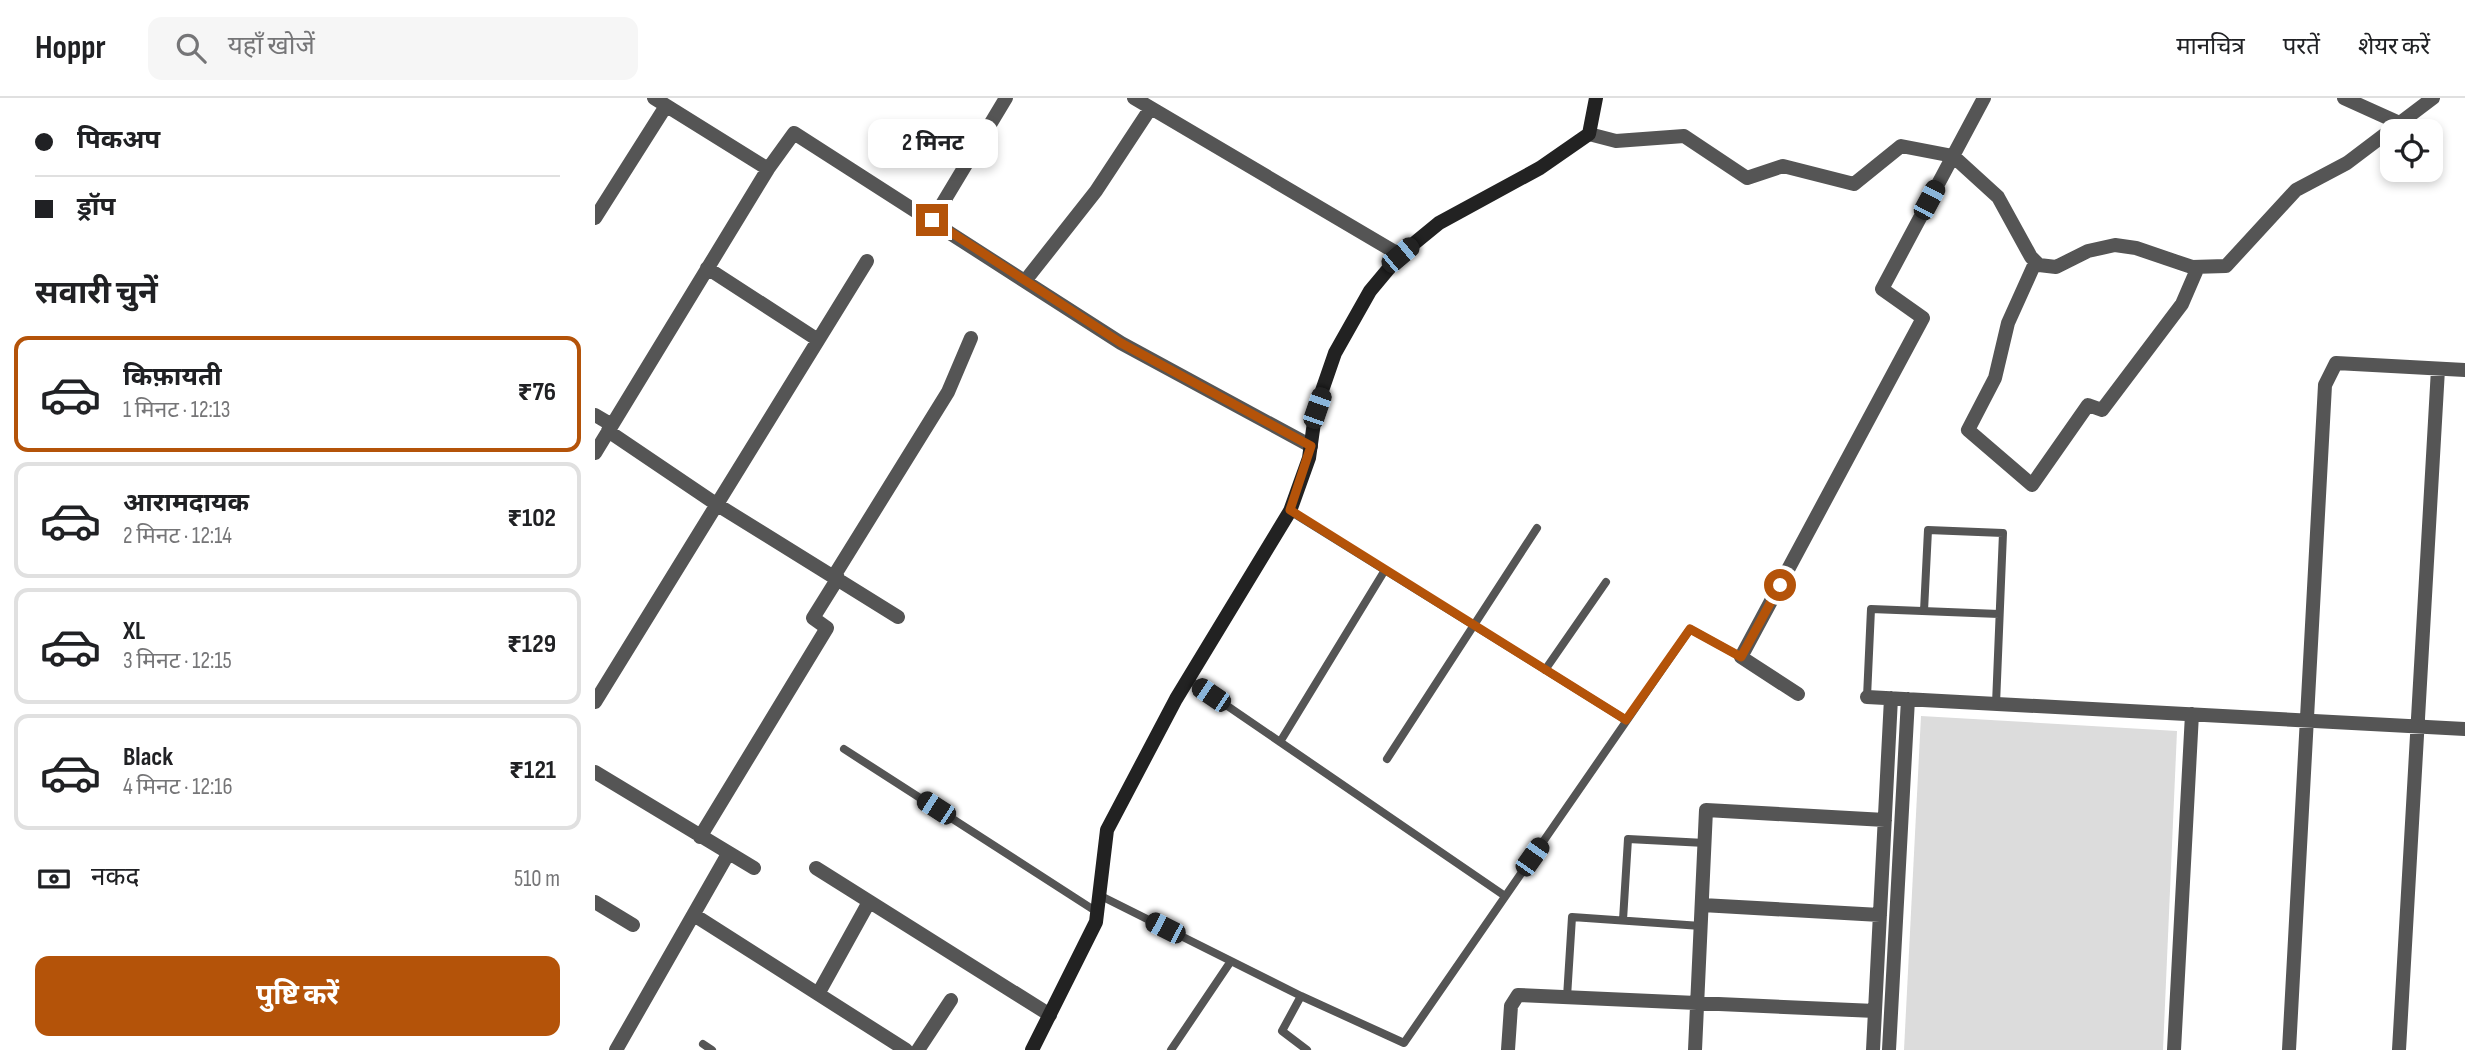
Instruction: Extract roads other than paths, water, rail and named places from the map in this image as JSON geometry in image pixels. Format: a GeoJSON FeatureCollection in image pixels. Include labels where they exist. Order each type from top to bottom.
{"type":"FeatureCollection","features":[{"type":"Feature","properties":{"kind":"street"},"geometry":{"type":"LineString","coordinates":[[932,220],[1006,98]]}},
{"type":"Feature","properties":{"kind":"street"},"geometry":{"type":"LineString","coordinates":[[1133,98],[1400,255]]}},
{"type":"Feature","properties":{"kind":"street"},"geometry":{"type":"LineString","coordinates":[[1032,1050],[1096,922],[1107,830],[1188,679],[1290,510],[1311,446],[1317,408],[1335,353],[1370,291],[1400,255],[1439,223],[1540,169],[1589,134],[1596,98]]}},
{"type":"Feature","properties":{"kind":"street"},"geometry":{"type":"LineString","coordinates":[[1798,694],[1741,657],[1923,318],[1882,289],[1984,98]]}},
{"type":"Feature","properties":{"kind":"street"},"geometry":{"type":"LineString","coordinates":[[2344,98],[2390,119]]}},
{"type":"Feature","properties":{"kind":"street"},"geometry":{"type":"LineString","coordinates":[[2402,119],[2433,98]]}},
{"type":"Feature","properties":{"kind":"street"},"geometry":{"type":"LineString","coordinates":[[595,218],[660,102],[768,169]]}},
{"type":"Feature","properties":{"kind":"street"},"geometry":{"type":"LineString","coordinates":[[1025,281],[1097,191],[1150,109]]}},
{"type":"Feature","properties":{"kind":"street"},"geometry":{"type":"LineString","coordinates":[[595,453],[768,169],[794,133],[1121,343],[1311,446]]}},
{"type":"Feature","properties":{"kind":"street"},"geometry":{"type":"LineString","coordinates":[[1589,134],[1616,141],[1685,136],[1747,178],[1783,166],[1854,184],[1901,146],[1953,156],[1998,197],[2035,262],[2056,267],[2088,251],[2115,245],[2198,267],[2218,268],[2235,260],[2296,190],[2347,163],[2380,136]]}},
{"type":"Feature","properties":{"kind":"street"},"geometry":{"type":"LineString","coordinates":[[595,702],[867,261]]}},
{"type":"Feature","properties":{"kind":"street"},"geometry":{"type":"LineString","coordinates":[[2035,262],[2008,323],[1995,378],[1968,430],[2032,485],[2088,404],[2102,410],[2182,304],[2198,267]]}},
{"type":"Feature","properties":{"kind":"street"},"geometry":{"type":"LineString","coordinates":[[707,268],[818,340]]}},
{"type":"Feature","properties":{"kind":"street"},"geometry":{"type":"LineString","coordinates":[[700,837],[827,628],[813,618],[948,392],[971,338]]}},
{"type":"Feature","properties":{"kind":"street"},"geometry":{"type":"LineString","coordinates":[[2289,1050],[2325,385],[2336,363],[2465,370]]}},
{"type":"Feature","properties":{"kind":"street"},"geometry":{"type":"LineString","coordinates":[[2399,1050],[2438,369]]}},
{"type":"Feature","properties":{"kind":"street"},"geometry":{"type":"LineString","coordinates":[[595,415],[716,504],[898,617]]}},
{"type":"Feature","properties":{"kind":"street"},"geometry":{"type":"LineString","coordinates":[[1867,697],[2465,729]]}},
{"type":"Feature","properties":{"kind":"street"},"geometry":{"type":"LineString","coordinates":[[1873,1050],[1891,698]]}},
{"type":"Feature","properties":{"kind":"street"},"geometry":{"type":"LineString","coordinates":[[1889,1050],[1908,699]]}},
{"type":"Feature","properties":{"kind":"street"},"geometry":{"type":"LineString","coordinates":[[2174,1050],[2192,714]]}},
{"type":"Feature","properties":{"kind":"street"},"geometry":{"type":"LineString","coordinates":[[595,772],[754,869]]}},
{"type":"Feature","properties":{"kind":"street"},"geometry":{"type":"LineString","coordinates":[[1695,1050],[1706,810],[1885,820]]}},
{"type":"Feature","properties":{"kind":"street"},"geometry":{"type":"LineString","coordinates":[[616,1050],[727,854]]}},
{"type":"Feature","properties":{"kind":"street"},"geometry":{"type":"LineString","coordinates":[[816,868],[1050,1016]]}},
{"type":"Feature","properties":{"kind":"street"},"geometry":{"type":"LineString","coordinates":[[595,902],[633,925]]}},
{"type":"Feature","properties":{"kind":"street"},"geometry":{"type":"LineString","coordinates":[[818,994],[870,902]]}},
{"type":"Feature","properties":{"kind":"street"},"geometry":{"type":"LineString","coordinates":[[1702,905],[1880,915]]}},
{"type":"Feature","properties":{"kind":"street"},"geometry":{"type":"LineString","coordinates":[[694,915],[906,1050]]}},
{"type":"Feature","properties":{"kind":"street"},"geometry":{"type":"LineString","coordinates":[[1509,1050],[1511,1006],[1518,995],[1875,1011]]}},
{"type":"Feature","properties":{"kind":"street"},"geometry":{"type":"LineString","coordinates":[[918,1050],[951,1000]]}},
{"type":"Feature","properties":{"kind":"lane"},"geometry":{"type":"LineString","coordinates":[[1290,510],[1626,720]]}},
{"type":"Feature","properties":{"kind":"lane"},"geometry":{"type":"LineString","coordinates":[[1387,760],[1537,528]]}},
{"type":"Feature","properties":{"kind":"lane"},"geometry":{"type":"LineString","coordinates":[[1924,611],[1928,530],[2003,533],[1996,704]]}},
{"type":"Feature","properties":{"kind":"lane"},"geometry":{"type":"LineString","coordinates":[[1280,742],[1385,570]]}},
{"type":"Feature","properties":{"kind":"lane"},"geometry":{"type":"LineString","coordinates":[[1545,670],[1606,582]]}},
{"type":"Feature","properties":{"kind":"lane"},"geometry":{"type":"LineString","coordinates":[[1867,697],[1871,609],[2000,614]]}},
{"type":"Feature","properties":{"kind":"lane"},"geometry":{"type":"LineString","coordinates":[[1099,895],[1301,996],[1404,1042],[1690,629],[1741,657]]}},
{"type":"Feature","properties":{"kind":"lane"},"geometry":{"type":"LineString","coordinates":[[1188,679],[1505,896]]}},
{"type":"Feature","properties":{"kind":"lane"},"geometry":{"type":"LineString","coordinates":[[844,749],[1097,912]]}},
{"type":"Feature","properties":{"kind":"lane"},"geometry":{"type":"LineString","coordinates":[[1623,920],[1628,839],[1705,844]]}},
{"type":"Feature","properties":{"kind":"lane"},"geometry":{"type":"LineString","coordinates":[[1567,997],[1573,916],[1701,926]]}},
{"type":"Feature","properties":{"kind":"lane"},"geometry":{"type":"LineString","coordinates":[[1171,1050],[1231,961]]}},
{"type":"Feature","properties":{"kind":"lane"},"geometry":{"type":"LineString","coordinates":[[1301,996],[1282,1031],[1307,1050]]}},
{"type":"Feature","properties":{"kind":"lane"},"geometry":{"type":"LineString","coordinates":[[703,1044],[712,1050]]}}]}
